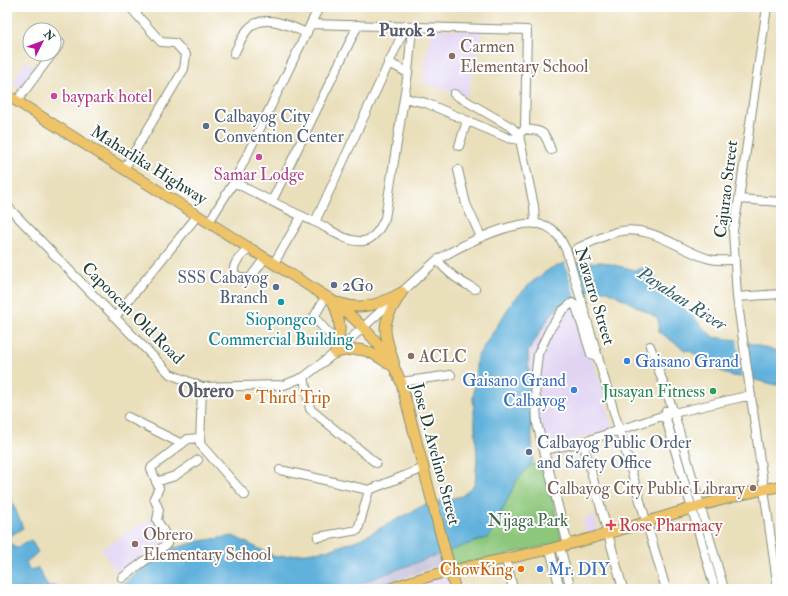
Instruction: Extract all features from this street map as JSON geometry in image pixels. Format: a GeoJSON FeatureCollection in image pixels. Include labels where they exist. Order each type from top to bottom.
{"type":"FeatureCollection","features":[{"type":"Feature","properties":{"kind":"main road","name":"Maharlika Highway"},"geometry":{"type":"LineString","coordinates":[[7,95],[198,214],[270,261]]}},
{"type":"Feature","properties":{"kind":"main road","name":"Jose D. Avelino Street"},"geometry":{"type":"LineString","coordinates":[[270,261],[330,299],[363,327],[396,368],[424,468],[455,589]]}},
{"type":"Feature","properties":{"kind":"main road"},"geometry":{"type":"LineString","coordinates":[[330,299],[348,306],[369,306],[382,302],[402,292]]}},
{"type":"Feature","properties":{"kind":"main road"},"geometry":{"type":"LineString","coordinates":[[396,368],[385,326],[388,315],[402,292]]}},
{"type":"Feature","properties":{"kind":"main road"},"geometry":{"type":"LineString","coordinates":[[330,299],[341,323],[337,348],[348,350],[369,350],[396,368]]}},
{"type":"Feature","properties":{"kind":"main road"},"geometry":{"type":"LineString","coordinates":[[389,589],[450,572],[564,546],[695,506],[781,486]]}},
{"type":"Feature","properties":{"kind":"street"},"geometry":{"type":"LineString","coordinates":[[124,169],[184,69],[186,55],[175,43],[161,42],[130,7]]}},
{"type":"Feature","properties":{"kind":"street"},"geometry":{"type":"LineString","coordinates":[[209,222],[234,182],[319,7]]}},
{"type":"Feature","properties":{"kind":"street","name":"Cajurao Street"},"geometry":{"type":"LineString","coordinates":[[766,7],[739,199],[733,230],[737,297],[778,589]]}},
{"type":"Feature","properties":{"kind":"street"},"geometry":{"type":"LineString","coordinates":[[234,54],[247,30],[256,22],[277,22],[307,32]]}},
{"type":"Feature","properties":{"kind":"street"},"geometry":{"type":"LineString","coordinates":[[311,24],[527,30],[521,134],[535,224]]}},
{"type":"Feature","properties":{"kind":"street"},"geometry":{"type":"LineString","coordinates":[[272,201],[358,25]]}},
{"type":"Feature","properties":{"kind":"street"},"geometry":{"type":"LineString","coordinates":[[314,222],[388,62],[409,26]]}},
{"type":"Feature","properties":{"kind":"street"},"geometry":{"type":"LineString","coordinates":[[234,182],[301,217],[350,239],[363,241],[379,230],[385,218],[408,73],[409,26]]}},
{"type":"Feature","properties":{"kind":"street"},"geometry":{"type":"LineString","coordinates":[[17,101],[46,62]]}},
{"type":"Feature","properties":{"kind":"street"},"geometry":{"type":"LineString","coordinates":[[388,62],[408,73]]}},
{"type":"Feature","properties":{"kind":"street"},"geometry":{"type":"LineString","coordinates":[[454,94],[521,134]]}},
{"type":"Feature","properties":{"kind":"street"},"geometry":{"type":"LineString","coordinates":[[404,98],[426,103],[508,138],[540,131],[545,134],[551,150]]}},
{"type":"Feature","properties":{"kind":"street"},"geometry":{"type":"LineString","coordinates":[[459,146],[467,121]]}},
{"type":"Feature","properties":{"kind":"street"},"geometry":{"type":"LineString","coordinates":[[458,170],[466,204],[481,237]]}},
{"type":"Feature","properties":{"kind":"street"},"geometry":{"type":"LineString","coordinates":[[739,199],[781,202]]}},
{"type":"Feature","properties":{"kind":"street","name":"Capoocan Old Road"},"geometry":{"type":"LineString","coordinates":[[7,206],[170,374],[202,387],[284,385],[304,377],[363,327]]}},
{"type":"Feature","properties":{"kind":"street"},"geometry":{"type":"LineString","coordinates":[[115,317],[198,214]]}},
{"type":"Feature","properties":{"kind":"street"},"geometry":{"type":"LineString","coordinates":[[250,248],[236,262],[233,269],[234,274],[244,279],[250,278],[270,261],[301,217]]}},
{"type":"Feature","properties":{"kind":"street","name":"Navarro Street"},"geometry":{"type":"LineString","coordinates":[[363,327],[437,260],[457,248],[481,237],[517,226],[535,224],[545,226],[554,231],[562,242],[570,262],[666,589]]}},
{"type":"Feature","properties":{"kind":"street"},"geometry":{"type":"LineString","coordinates":[[576,249],[616,232],[627,231],[666,238],[711,260],[734,260]]}},
{"type":"Feature","properties":{"kind":"street"},"geometry":{"type":"LineString","coordinates":[[437,260],[448,273],[463,284],[475,289]]}},
{"type":"Feature","properties":{"kind":"street"},"geometry":{"type":"LineString","coordinates":[[737,297],[781,294]]}},
{"type":"Feature","properties":{"kind":"street"},"geometry":{"type":"LineString","coordinates":[[330,299],[314,317],[337,348]]}},
{"type":"Feature","properties":{"kind":"street"},"geometry":{"type":"LineString","coordinates":[[571,589],[564,546],[544,450],[537,424],[534,381],[538,354],[550,329],[562,311],[569,304],[572,303],[576,306],[591,354],[598,357]]}},
{"type":"Feature","properties":{"kind":"street"},"geometry":{"type":"LineString","coordinates":[[650,346],[668,401],[674,413],[714,589]]}},
{"type":"Feature","properties":{"kind":"street"},"geometry":{"type":"LineString","coordinates":[[401,382],[451,375]]}},
{"type":"Feature","properties":{"kind":"street"},"geometry":{"type":"LineString","coordinates":[[304,377],[310,409],[376,463]]}},
{"type":"Feature","properties":{"kind":"street"},"geometry":{"type":"LineString","coordinates":[[202,387],[199,438],[200,444],[245,495]]}},
{"type":"Feature","properties":{"kind":"street"},"geometry":{"type":"LineString","coordinates":[[544,450],[583,442],[665,415],[750,393]]}},
{"type":"Feature","properties":{"kind":"street"},"geometry":{"type":"LineString","coordinates":[[668,401],[665,415],[724,589]]}},
{"type":"Feature","properties":{"kind":"street"},"geometry":{"type":"LineString","coordinates":[[128,417],[182,444]]}},
{"type":"Feature","properties":{"kind":"street"},"geometry":{"type":"LineString","coordinates":[[122,578],[167,544],[168,539],[157,520],[159,510],[154,498],[159,488],[151,469],[152,467],[188,439],[199,438]]}},
{"type":"Feature","properties":{"kind":"street"},"geometry":{"type":"LineString","coordinates":[[583,442],[623,589]]}},
{"type":"Feature","properties":{"kind":"street"},"geometry":{"type":"LineString","coordinates":[[156,482],[175,476],[198,460]]}},
{"type":"Feature","properties":{"kind":"street"},"geometry":{"type":"LineString","coordinates":[[280,470],[369,490],[424,468]]}},
{"type":"Feature","properties":{"kind":"street"},"geometry":{"type":"LineString","coordinates":[[318,537],[358,530],[369,490]]}},
{"type":"Feature","properties":{"kind":"street"},"geometry":{"type":"LineString","coordinates":[[550,549],[560,589]]}},
{"type":"Feature","properties":{"kind":"street"},"geometry":{"type":"LineString","coordinates":[[506,559],[513,589]]}},
{"type":"Feature","properties":{"kind":"shaded area","name":"Carmen Elementary School"},"geometry":{"type":"Polygon","coordinates":[[[431,29],[483,30],[467,97],[422,82],[431,29]]]}},
{"type":"Feature","properties":{"kind":"shaded area"},"geometry":{"type":"Polygon","coordinates":[[[25,62],[35,67],[23,88],[13,82],[25,62]]]}},
{"type":"Feature","properties":{"kind":"shaded area","name":"Gaisano Grand Calbayog"},"geometry":{"type":"Polygon","coordinates":[[[575,299],[582,331],[600,381],[613,430],[546,446],[530,402],[530,352],[550,316],[556,309],[575,299]]]}},
{"type":"Feature","properties":{"kind":"shaded area"},"geometry":{"type":"Polygon","coordinates":[[[595,516],[598,531],[586,533],[583,518],[595,516]]]}},
{"type":"Feature","properties":{"kind":"shaded area","name":"Obrero Elementary School"},"geometry":{"type":"Polygon","coordinates":[[[153,517],[167,540],[116,573],[101,549],[153,517]]]}},
{"type":"Feature","properties":{"kind":"shaded area"},"geometry":{"type":"Polygon","coordinates":[[[439,554],[442,564],[376,589],[345,589],[439,554]]]}},
{"type":"Feature","properties":{"kind":"shaded area"},"geometry":{"type":"Polygon","coordinates":[[[445,576],[449,589],[423,589],[421,583],[445,576]]]}},
{"type":"Feature","properties":{"kind":"green space","name":"Nijaga Park"},"geometry":{"type":"Polygon","coordinates":[[[544,460],[562,542],[454,567],[449,550],[487,538],[492,533],[510,489],[517,479],[525,470],[544,460]]]}},
{"type":"Feature","properties":{"kind":"water"},"geometry":{"type":"Polygon","coordinates":[[[602,262],[635,270],[647,267],[660,284],[713,337],[738,340],[781,352],[781,386],[743,377],[731,376],[705,363],[689,350],[686,351],[659,333],[658,318],[610,292],[595,288],[556,309],[550,316],[528,352],[533,462],[516,481],[492,533],[487,538],[345,589],[117,589],[141,569],[168,550],[200,541],[233,536],[276,557],[329,550],[360,539],[426,504],[462,496],[475,484],[477,457],[473,399],[477,357],[513,301],[532,282],[551,268],[565,263],[602,262]]]}},
{"type":"Feature","properties":{"kind":"water"},"geometry":{"type":"Polygon","coordinates":[[[7,489],[23,528],[7,538],[7,489]]]}},
{"type":"Feature","properties":{"kind":"water"},"geometry":{"type":"Polygon","coordinates":[[[7,538],[15,548],[31,540],[38,552],[26,563],[30,570],[38,568],[48,587],[56,585],[57,589],[7,589],[7,538]]]}},
{"type":"Feature","properties":{"kind":"pier"},"geometry":{"type":"Polygon","coordinates":[[[575,261],[585,295],[576,298],[565,263],[575,261]]]}},
{"type":"Feature","properties":{"kind":"pier"},"geometry":{"type":"Polygon","coordinates":[[[737,338],[747,340],[750,381],[742,379],[737,338]]]}},
{"type":"Feature","properties":{"kind":"place","name":"Carmen Elementary School"},"geometry":{"type":"Point","coordinates":[452,56]}},
{"type":"Feature","properties":{"kind":"place","name":"baypark hotel"},"geometry":{"type":"Point","coordinates":[54,96]}},
{"type":"Feature","properties":{"kind":"place","name":"Calbayog City Convention Center"},"geometry":{"type":"Point","coordinates":[206,126]}},
{"type":"Feature","properties":{"kind":"place","name":"Samar Lodge"},"geometry":{"type":"Point","coordinates":[259,157]}},
{"type":"Feature","properties":{"kind":"place","name":"2Go"},"geometry":{"type":"Point","coordinates":[334,285]}},
{"type":"Feature","properties":{"kind":"place","name":"SSS Cabayog Branch"},"geometry":{"type":"Point","coordinates":[276,287]}},
{"type":"Feature","properties":{"kind":"place","name":"Siopongco Commercial Building"},"geometry":{"type":"Point","coordinates":[281,302]}},
{"type":"Feature","properties":{"kind":"place","name":"ACLC"},"geometry":{"type":"Point","coordinates":[411,356]}},
{"type":"Feature","properties":{"kind":"place","name":"Gaisano Grand"},"geometry":{"type":"Point","coordinates":[627,361]}},
{"type":"Feature","properties":{"kind":"place","name":"Gaisano Grand Calbayog"},"geometry":{"type":"Point","coordinates":[574,390]}},
{"type":"Feature","properties":{"kind":"place","name":"Jusayan Fitness"},"geometry":{"type":"Point","coordinates":[713,391]}},
{"type":"Feature","properties":{"kind":"place","name":"Third Trip"},"geometry":{"type":"Point","coordinates":[248,397]}},
{"type":"Feature","properties":{"kind":"place","name":"Calbayog Public Order and Safety Office"},"geometry":{"type":"Point","coordinates":[529,452]}},
{"type":"Feature","properties":{"kind":"place","name":"Calbayog City Public Library"},"geometry":{"type":"Point","coordinates":[753,488]}},
{"type":"Feature","properties":{"kind":"place","name":"Rose Pharmacy"},"geometry":{"type":"Point","coordinates":[611,525]}},
{"type":"Feature","properties":{"kind":"place","name":"Obrero Elementary School"},"geometry":{"type":"Point","coordinates":[135,544]}},
{"type":"Feature","properties":{"kind":"place","name":"ChowKing"},"geometry":{"type":"Point","coordinates":[521,569]}},
{"type":"Feature","properties":{"kind":"place","name":"Mr. DIY"},"geometry":{"type":"Point","coordinates":[540,569]}},
{"type":"Feature","properties":{"kind":"district","name":"Purok 2"},"geometry":{"type":"Point","coordinates":[407,30]}},
{"type":"Feature","properties":{"kind":"district","name":"Obrero"},"geometry":{"type":"Point","coordinates":[206,391]}},
{"type":"Feature","properties":{"kind":"water label","name":"Payahan River"},"geometry":{"type":"Point","coordinates":[682,299]}}]}
